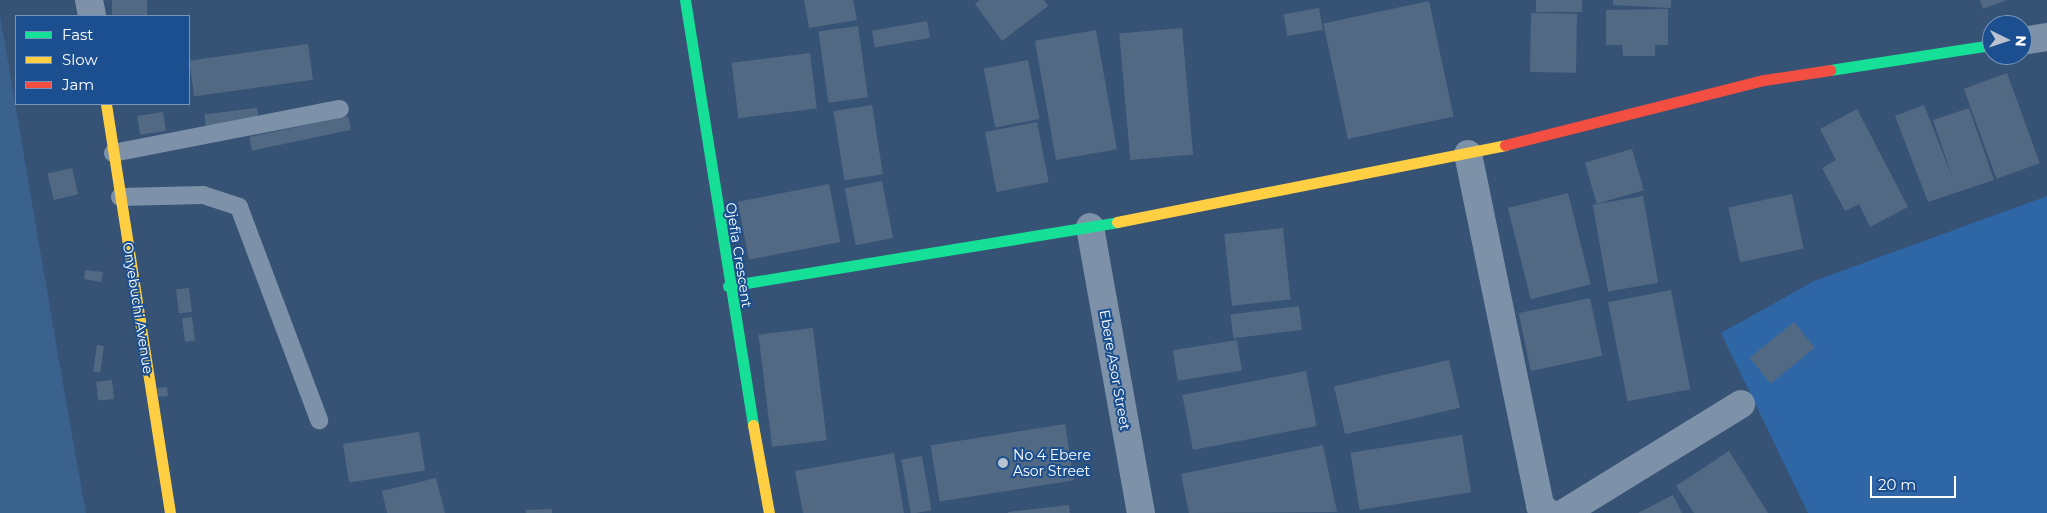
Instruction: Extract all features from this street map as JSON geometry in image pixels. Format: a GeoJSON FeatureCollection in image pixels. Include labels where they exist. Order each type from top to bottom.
{"type":"FeatureCollection","features":[{"type":"Feature","properties":{"kind":"street"},"geometry":{"type":"LineString","coordinates":[[89,0],[92,15]]}},
{"type":"Feature","properties":{"kind":"street","name":"Ojefia Crescent"},"geometry":{"type":"LineString","coordinates":[[684,0],[728,286],[769,513]]}},
{"type":"Feature","properties":{"kind":"street"},"geometry":{"type":"LineString","coordinates":[[2032,39],[2047,37]]}},
{"type":"Feature","properties":{"kind":"street"},"geometry":{"type":"LineString","coordinates":[[728,286],[1090,227],[1468,154],[1764,80],[1982,47]]}},
{"type":"Feature","properties":{"kind":"street","name":"Onyebuchi Avenue"},"geometry":{"type":"LineString","coordinates":[[106,105],[170,513]]}},
{"type":"Feature","properties":{"kind":"street"},"geometry":{"type":"LineString","coordinates":[[1468,154],[1548,511],[1741,404]]}},
{"type":"Feature","properties":{"kind":"street","name":"Ebere Asor Street"},"geometry":{"type":"LineString","coordinates":[[1090,227],[1140,513]]}},
{"type":"Feature","properties":{"kind":"lane"},"geometry":{"type":"LineString","coordinates":[[113,153],[340,109]]}},
{"type":"Feature","properties":{"kind":"lane"},"geometry":{"type":"LineString","coordinates":[[120,197],[202,195],[239,207],[319,420]]}},
{"type":"Feature","properties":{"kind":"shaded area"},"geometry":{"type":"Polygon","coordinates":[[[0,15],[86,513],[0,513],[0,15]]]}},
{"type":"Feature","properties":{"kind":"shaded area"},"geometry":{"type":"Polygon","coordinates":[[[2047,196],[2047,513],[1808,513],[1721,333],[1814,281],[2047,196]]]}},
{"type":"Feature","properties":{"kind":"building"},"geometry":{"type":"Polygon","coordinates":[[[112,0],[147,0],[147,15],[112,15],[112,0]]]}},
{"type":"Feature","properties":{"kind":"building"},"geometry":{"type":"Polygon","coordinates":[[[804,0],[853,0],[857,20],[809,28],[804,0]]]}},
{"type":"Feature","properties":{"kind":"building"},"geometry":{"type":"Polygon","coordinates":[[[980,0],[1044,0],[1048,6],[1002,41],[975,4],[980,0]]]}},
{"type":"Feature","properties":{"kind":"building"},"geometry":{"type":"Polygon","coordinates":[[[1536,0],[1582,0],[1582,12],[1536,12],[1536,0]]]}},
{"type":"Feature","properties":{"kind":"building"},"geometry":{"type":"Polygon","coordinates":[[[1613,0],[1671,0],[1671,8],[1613,5],[1613,0]]]}},
{"type":"Feature","properties":{"kind":"building"},"geometry":{"type":"Polygon","coordinates":[[[1980,0],[2007,0],[1983,9],[1980,0]]]}},
{"type":"Feature","properties":{"kind":"building"},"geometry":{"type":"Polygon","coordinates":[[[1429,1],[1454,116],[1348,139],[1323,23],[1429,1]]]}},
{"type":"Feature","properties":{"kind":"building"},"geometry":{"type":"Polygon","coordinates":[[[1319,8],[1323,30],[1287,36],[1284,14],[1319,8]]]}},
{"type":"Feature","properties":{"kind":"building"},"geometry":{"type":"Polygon","coordinates":[[[1668,9],[1668,45],[1655,45],[1655,56],[1623,56],[1622,45],[1606,45],[1606,10],[1668,9]]]}},
{"type":"Feature","properties":{"kind":"building"},"geometry":{"type":"Polygon","coordinates":[[[1531,13],[1577,14],[1576,73],[1530,72],[1531,13]]]}},
{"type":"Feature","properties":{"kind":"building"},"geometry":{"type":"Polygon","coordinates":[[[927,21],[930,38],[875,47],[872,31],[927,21]]]}},
{"type":"Feature","properties":{"kind":"building"},"geometry":{"type":"Polygon","coordinates":[[[858,26],[868,97],[828,103],[818,32],[858,26]]]}},
{"type":"Feature","properties":{"kind":"building"},"geometry":{"type":"Polygon","coordinates":[[[1182,28],[1193,155],[1130,160],[1119,33],[1182,28]]]}},
{"type":"Feature","properties":{"kind":"building"},"geometry":{"type":"Polygon","coordinates":[[[1096,30],[1117,149],[1056,160],[1035,41],[1096,30]]]}},
{"type":"Feature","properties":{"kind":"building"},"geometry":{"type":"Polygon","coordinates":[[[308,44],[313,80],[194,96],[190,61],[308,44]]]}},
{"type":"Feature","properties":{"kind":"building"},"geometry":{"type":"Polygon","coordinates":[[[810,53],[817,109],[738,118],[732,63],[810,53]]]}},
{"type":"Feature","properties":{"kind":"building"},"geometry":{"type":"Polygon","coordinates":[[[1028,60],[1039,119],[995,127],[984,69],[1028,60]]]}},
{"type":"Feature","properties":{"kind":"building"},"geometry":{"type":"Polygon","coordinates":[[[2007,73],[2040,163],[1997,179],[1964,89],[2007,73]]]}},
{"type":"Feature","properties":{"kind":"building"},"geometry":{"type":"Polygon","coordinates":[[[872,105],[883,174],[844,180],[833,111],[872,105]]]}},
{"type":"Feature","properties":{"kind":"building"},"geometry":{"type":"Polygon","coordinates":[[[1924,105],[1953,179],[1933,120],[1969,108],[1994,180],[1928,202],[1895,116],[1924,105]]]}},
{"type":"Feature","properties":{"kind":"building"},"geometry":{"type":"Polygon","coordinates":[[[257,108],[259,124],[206,130],[204,114],[257,108]]]}},
{"type":"Feature","properties":{"kind":"building"},"geometry":{"type":"Polygon","coordinates":[[[1857,109],[1908,207],[1870,227],[1859,204],[1845,211],[1822,168],[1836,160],[1820,129],[1857,109]]]}},
{"type":"Feature","properties":{"kind":"building"},"geometry":{"type":"Polygon","coordinates":[[[163,112],[166,131],[140,135],[137,116],[163,112]]]}},
{"type":"Feature","properties":{"kind":"building"},"geometry":{"type":"Polygon","coordinates":[[[348,116],[351,130],[252,151],[249,137],[348,116]]]}},
{"type":"Feature","properties":{"kind":"building"},"geometry":{"type":"Polygon","coordinates":[[[1037,122],[1049,182],[997,192],[985,132],[1037,122]]]}},
{"type":"Feature","properties":{"kind":"building"},"geometry":{"type":"Polygon","coordinates":[[[1632,149],[1644,190],[1597,204],[1585,163],[1632,149]]]}},
{"type":"Feature","properties":{"kind":"building"},"geometry":{"type":"Polygon","coordinates":[[[72,168],[78,194],[54,200],[48,174],[72,168]]]}},
{"type":"Feature","properties":{"kind":"building"},"geometry":{"type":"Polygon","coordinates":[[[882,181],[893,238],[856,245],[845,188],[882,181]]]}},
{"type":"Feature","properties":{"kind":"building"},"geometry":{"type":"Polygon","coordinates":[[[829,184],[840,242],[749,260],[738,202],[829,184]]]}},
{"type":"Feature","properties":{"kind":"building"},"geometry":{"type":"Polygon","coordinates":[[[1568,193],[1591,284],[1531,299],[1508,208],[1568,193]]]}},
{"type":"Feature","properties":{"kind":"building"},"geometry":{"type":"Polygon","coordinates":[[[1792,194],[1804,249],[1740,262],[1728,208],[1792,194]]]}},
{"type":"Feature","properties":{"kind":"building"},"geometry":{"type":"Polygon","coordinates":[[[1643,196],[1658,283],[1608,292],[1593,205],[1643,196]]]}},
{"type":"Feature","properties":{"kind":"building"},"geometry":{"type":"Polygon","coordinates":[[[1283,228],[1291,300],[1232,306],[1224,234],[1283,228]]]}},
{"type":"Feature","properties":{"kind":"building"},"geometry":{"type":"Polygon","coordinates":[[[85,270],[103,272],[101,282],[84,279],[85,270]]]}},
{"type":"Feature","properties":{"kind":"building"},"geometry":{"type":"Polygon","coordinates":[[[189,288],[192,312],[179,313],[176,290],[189,288]]]}},
{"type":"Feature","properties":{"kind":"building"},"geometry":{"type":"Polygon","coordinates":[[[1671,290],[1690,389],[1627,401],[1608,302],[1671,290]]]}},
{"type":"Feature","properties":{"kind":"building"},"geometry":{"type":"Polygon","coordinates":[[[1590,298],[1602,356],[1531,371],[1519,313],[1590,298]]]}},
{"type":"Feature","properties":{"kind":"building"},"geometry":{"type":"Polygon","coordinates":[[[1299,306],[1302,330],[1233,338],[1231,314],[1299,306]]]}},
{"type":"Feature","properties":{"kind":"building"},"geometry":{"type":"Polygon","coordinates":[[[192,317],[195,341],[185,342],[182,318],[192,317]]]}},
{"type":"Feature","properties":{"kind":"building"},"geometry":{"type":"Polygon","coordinates":[[[1794,322],[1815,348],[1770,384],[1750,358],[1794,322]]]}},
{"type":"Feature","properties":{"kind":"building"},"geometry":{"type":"Polygon","coordinates":[[[813,328],[827,440],[772,447],[758,335],[813,328]]]}},
{"type":"Feature","properties":{"kind":"building"},"geometry":{"type":"Polygon","coordinates":[[[1237,340],[1242,371],[1178,381],[1173,350],[1237,340]]]}},
{"type":"Feature","properties":{"kind":"building"},"geometry":{"type":"Polygon","coordinates":[[[97,345],[104,346],[100,373],[93,372],[97,345]]]}},
{"type":"Feature","properties":{"kind":"building"},"geometry":{"type":"Polygon","coordinates":[[[1449,360],[1460,408],[1345,434],[1334,387],[1449,360]]]}},
{"type":"Feature","properties":{"kind":"building"},"geometry":{"type":"Polygon","coordinates":[[[1306,371],[1317,426],[1193,450],[1182,395],[1306,371]]]}},
{"type":"Feature","properties":{"kind":"building"},"geometry":{"type":"Polygon","coordinates":[[[112,380],[114,399],[98,401],[96,382],[112,380]]]}},
{"type":"Feature","properties":{"kind":"building"},"geometry":{"type":"Polygon","coordinates":[[[167,387],[168,396],[158,397],[157,388],[167,387]]]}},
{"type":"Feature","properties":{"kind":"building","name":"No 4 Ebere Asor Street"},"geometry":{"type":"Polygon","coordinates":[[[1065,424],[1074,480],[940,502],[931,445],[1065,424]]]}},
{"type":"Feature","properties":{"kind":"building"},"geometry":{"type":"Polygon","coordinates":[[[419,432],[425,471],[349,483],[343,444],[419,432]]]}},
{"type":"Feature","properties":{"kind":"building"},"geometry":{"type":"Polygon","coordinates":[[[1462,435],[1471,492],[1359,510],[1350,453],[1462,435]]]}},
{"type":"Feature","properties":{"kind":"building"},"geometry":{"type":"Polygon","coordinates":[[[1323,445],[1337,512],[1189,513],[1181,474],[1323,445]]]}},
{"type":"Feature","properties":{"kind":"building"},"geometry":{"type":"Polygon","coordinates":[[[1729,451],[1768,513],[1694,513],[1676,486],[1729,451]]]}},
{"type":"Feature","properties":{"kind":"building"},"geometry":{"type":"Polygon","coordinates":[[[894,453],[904,513],[803,513],[795,471],[894,453]]]}},
{"type":"Feature","properties":{"kind":"building"},"geometry":{"type":"Polygon","coordinates":[[[922,456],[932,510],[911,513],[901,460],[922,456]]]}},
{"type":"Feature","properties":{"kind":"building"},"geometry":{"type":"Polygon","coordinates":[[[436,478],[445,513],[387,513],[382,491],[436,478]]]}},
{"type":"Feature","properties":{"kind":"building"},"geometry":{"type":"Polygon","coordinates":[[[1673,495],[1682,513],[1638,513],[1673,495]]]}},
{"type":"Feature","properties":{"kind":"building"},"geometry":{"type":"Polygon","coordinates":[[[1069,505],[1070,513],[1008,513],[1008,512],[1069,505]]]}},
{"type":"Feature","properties":{"kind":"building"},"geometry":{"type":"Polygon","coordinates":[[[552,509],[552,513],[526,513],[526,510],[552,509]]]}},
{"type":"Feature","properties":{"kind":"traffic: fast"},"geometry":{"type":"LineString","coordinates":[[685,0],[753,425]]}},
{"type":"Feature","properties":{"kind":"traffic: fast"},"geometry":{"type":"LineString","coordinates":[[1830,70],[1982,47]]}},
{"type":"Feature","properties":{"kind":"traffic: fast"},"geometry":{"type":"LineString","coordinates":[[728,286],[1117,222]]}},
{"type":"Feature","properties":{"kind":"traffic: slow"},"geometry":{"type":"LineString","coordinates":[[106,105],[170,513]]}},
{"type":"Feature","properties":{"kind":"traffic: slow"},"geometry":{"type":"LineString","coordinates":[[1117,222],[1505,145]]}},
{"type":"Feature","properties":{"kind":"traffic: slow"},"geometry":{"type":"LineString","coordinates":[[753,425],[769,513]]}},
{"type":"Feature","properties":{"kind":"traffic: jam"},"geometry":{"type":"LineString","coordinates":[[1505,145],[1764,80],[1830,70]]}},
{"type":"Feature","properties":{"kind":"place","name":"No 4 Ebere Asor Street"},"geometry":{"type":"Point","coordinates":[1003,463]}}]}
